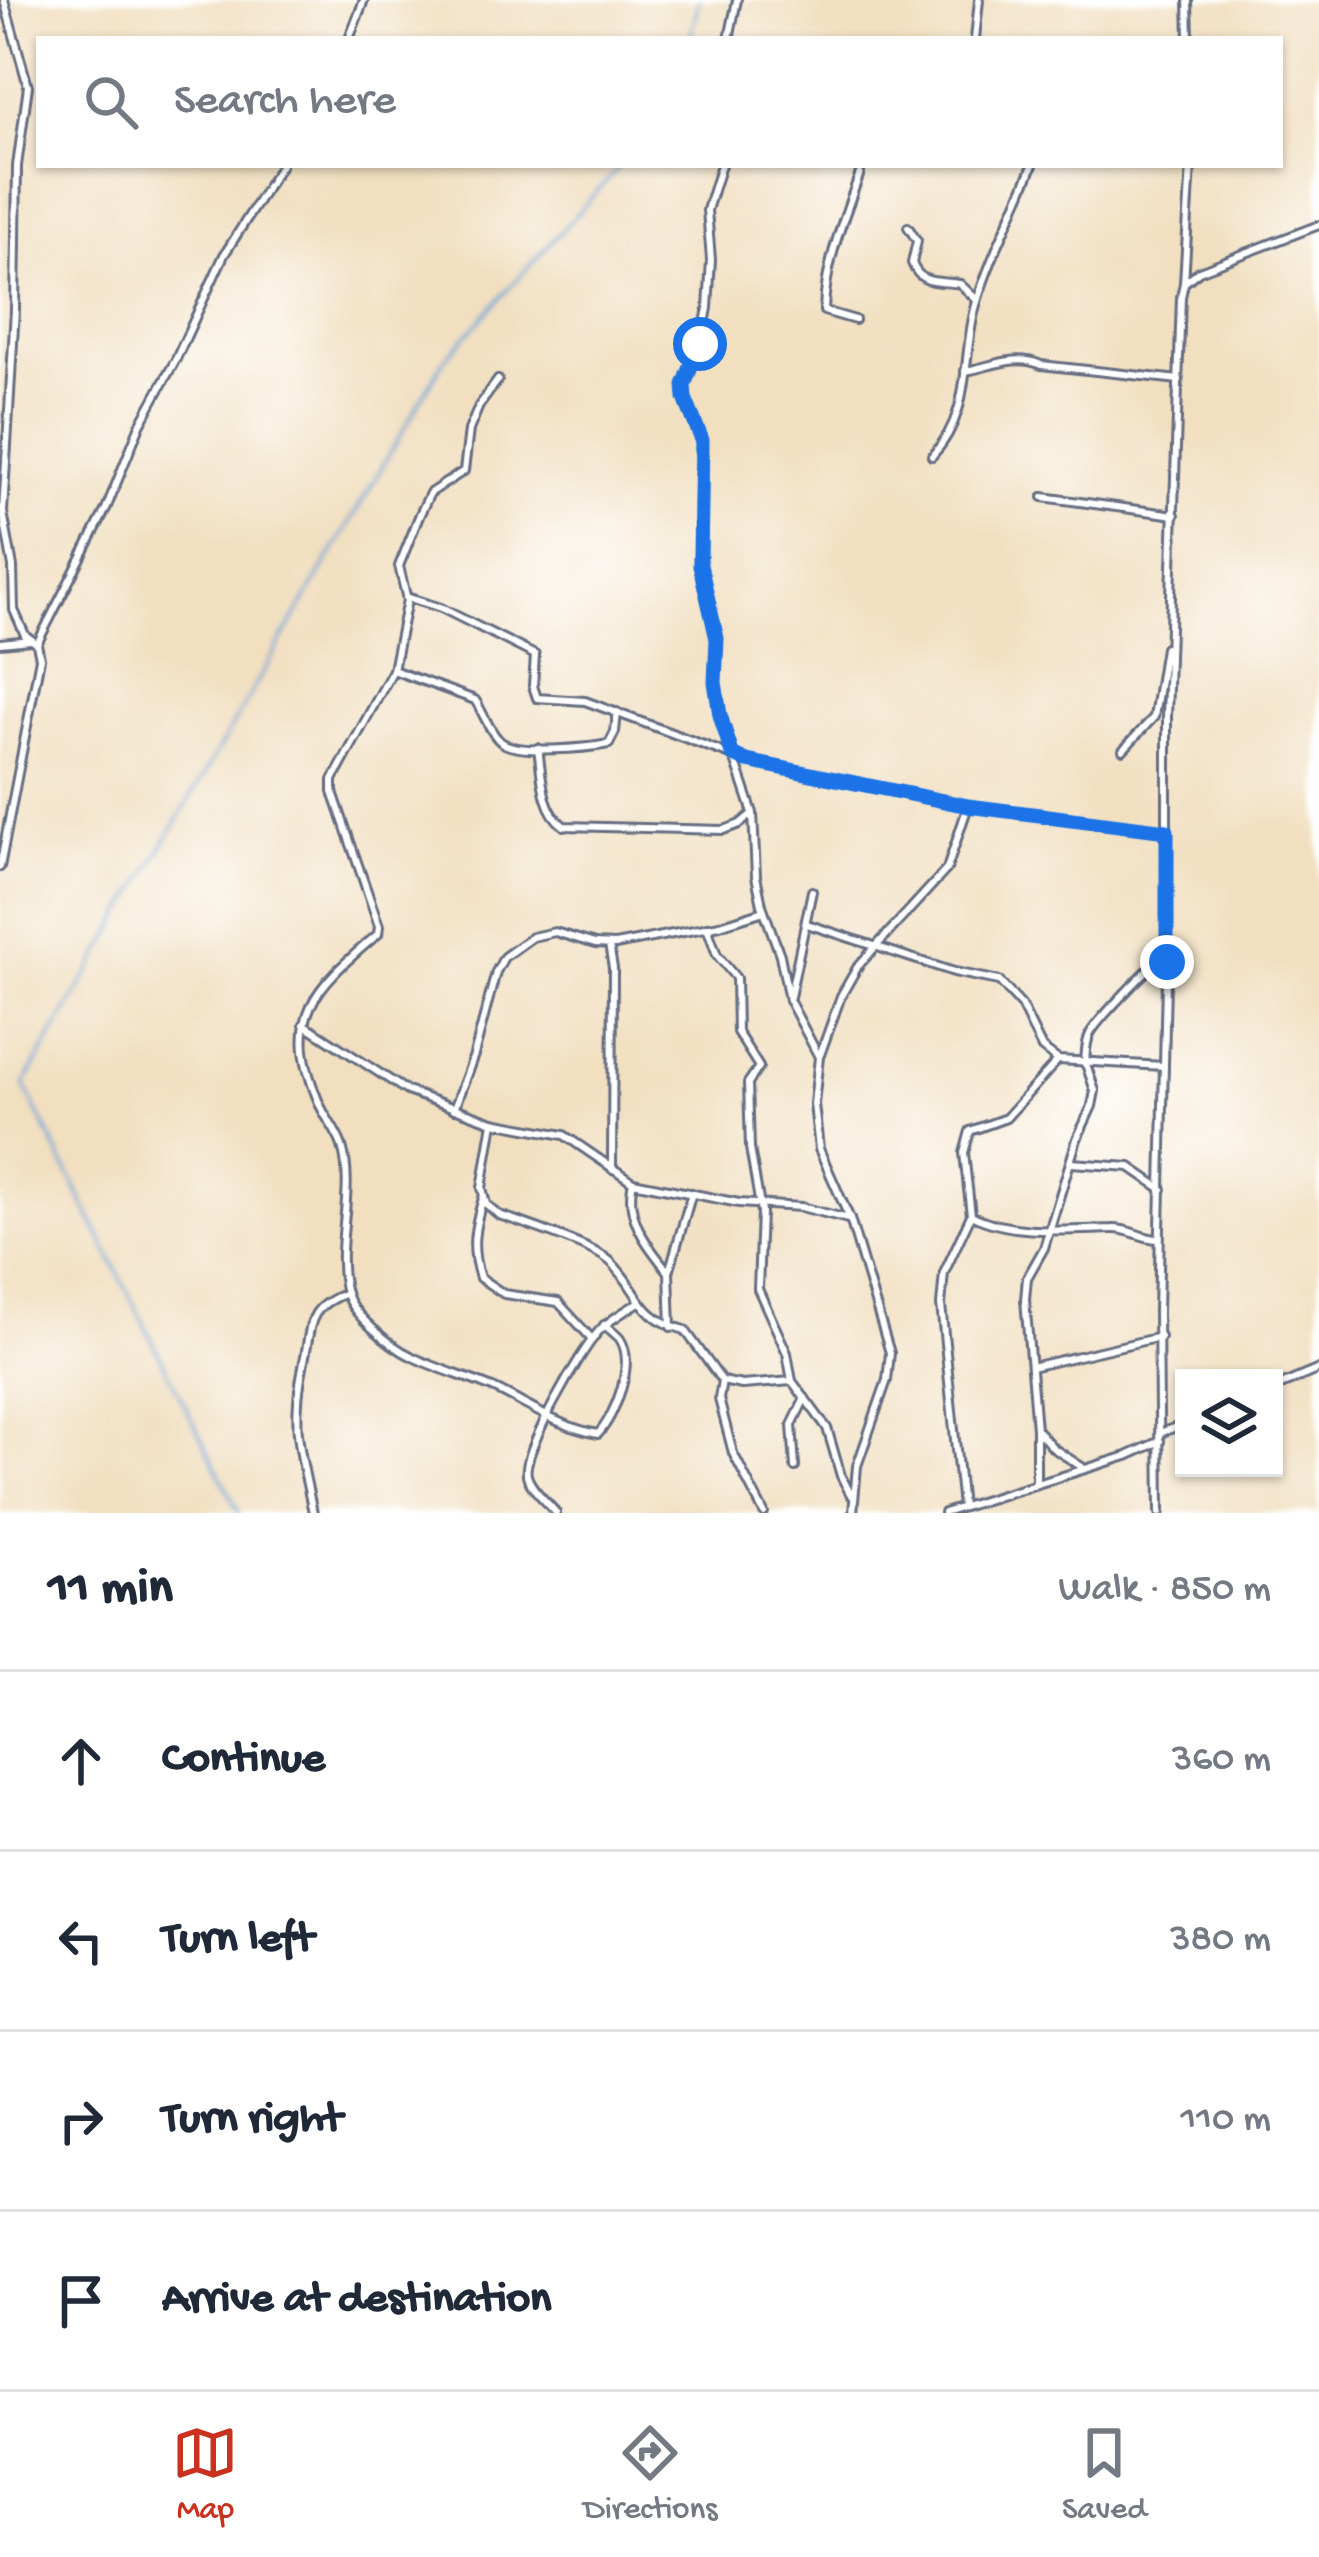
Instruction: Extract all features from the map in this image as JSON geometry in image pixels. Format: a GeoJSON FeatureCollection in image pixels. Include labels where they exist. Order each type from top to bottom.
{"type":"FeatureCollection","features":[{"type":"Feature","properties":{"kind":"street"},"geometry":{"type":"LineString","coordinates":[[0,867],[40,658],[14,610],[13,567],[3,512],[15,309],[17,166],[28,86],[4,0]]}},
{"type":"Feature","properties":{"kind":"street"},"geometry":{"type":"LineString","coordinates":[[350,36],[364,0]]}},
{"type":"Feature","properties":{"kind":"street"},"geometry":{"type":"LineString","coordinates":[[730,36],[737,0]]}},
{"type":"Feature","properties":{"kind":"street"},"geometry":{"type":"LineString","coordinates":[[975,36],[979,0]]}},
{"type":"Feature","properties":{"kind":"street"},"geometry":{"type":"LineString","coordinates":[[1188,0],[1189,36]]}},
{"type":"Feature","properties":{"kind":"street"},"geometry":{"type":"LineString","coordinates":[[34,642],[106,509],[140,425],[224,255],[278,168]]}},
{"type":"Feature","properties":{"kind":"street"},"geometry":{"type":"LineString","coordinates":[[721,168],[707,210],[709,308],[684,385],[686,403],[702,440],[700,565],[717,639],[715,682],[720,715],[753,813],[756,876],[764,911],[789,1000],[819,1057]]}},
{"type":"Feature","properties":{"kind":"street"},"geometry":{"type":"LineString","coordinates":[[932,456],[948,439],[964,399],[977,300],[1032,168]]}},
{"type":"Feature","properties":{"kind":"street"},"geometry":{"type":"LineString","coordinates":[[1160,1513],[1168,660],[1191,168]]}},
{"type":"Feature","properties":{"kind":"street"},"geometry":{"type":"LineString","coordinates":[[855,320],[824,311],[824,295],[830,260],[860,173]]}},
{"type":"Feature","properties":{"kind":"street"},"geometry":{"type":"LineString","coordinates":[[1184,283],[1214,264],[1319,225]]}},
{"type":"Feature","properties":{"kind":"street"},"geometry":{"type":"LineString","coordinates":[[908,227],[917,241],[912,263],[919,276],[937,284],[960,284],[977,300]]}},
{"type":"Feature","properties":{"kind":"street"},"geometry":{"type":"LineString","coordinates":[[965,371],[991,363],[1032,360],[1041,365],[1179,380]]}},
{"type":"Feature","properties":{"kind":"street"},"geometry":{"type":"LineString","coordinates":[[498,380],[469,430],[464,471],[430,493],[420,514],[399,566],[406,597],[393,670],[332,780],[340,815],[373,899],[378,934],[341,965],[312,1000],[304,1024],[303,1052],[321,1109],[343,1148],[346,1293],[377,1333],[411,1356],[593,1434],[602,1432],[613,1414],[625,1356],[619,1338],[604,1325]]}},
{"type":"Feature","properties":{"kind":"street"},"geometry":{"type":"LineString","coordinates":[[1043,496],[1175,515]]}},
{"type":"Feature","properties":{"kind":"street"},"geometry":{"type":"LineString","coordinates":[[406,597],[441,608],[535,656],[537,698],[585,701],[747,761],[968,806],[1167,831]]}},
{"type":"Feature","properties":{"kind":"street"},"geometry":{"type":"LineString","coordinates":[[0,643],[34,642]]}},
{"type":"Feature","properties":{"kind":"street"},"geometry":{"type":"LineString","coordinates":[[1124,750],[1154,717],[1166,644]]}},
{"type":"Feature","properties":{"kind":"street"},"geometry":{"type":"LineString","coordinates":[[393,670],[476,700],[505,745],[609,744],[617,712]]}},
{"type":"Feature","properties":{"kind":"street"},"geometry":{"type":"LineString","coordinates":[[538,748],[548,803],[554,819],[564,826],[724,830],[753,813]]}},
{"type":"Feature","properties":{"kind":"street"},"geometry":{"type":"LineString","coordinates":[[0,793],[15,795]]}},
{"type":"Feature","properties":{"kind":"street"},"geometry":{"type":"LineString","coordinates":[[854,1513],[857,1466],[890,1366],[885,1332],[850,1220],[819,1149],[814,1104],[819,1057],[858,966],[947,868],[968,806]]}},
{"type":"Feature","properties":{"kind":"street"},"geometry":{"type":"LineString","coordinates":[[789,1000],[812,891]]}},
{"type":"Feature","properties":{"kind":"street"},"geometry":{"type":"LineString","coordinates":[[454,1109],[496,972],[504,957],[543,932],[609,945],[764,911]]}},
{"type":"Feature","properties":{"kind":"street"},"geometry":{"type":"LineString","coordinates":[[807,924],[954,972],[999,981],[1021,1005],[1042,1048],[1058,1060],[1165,1066]]}},
{"type":"Feature","properties":{"kind":"street"},"geometry":{"type":"LineString","coordinates":[[707,927],[717,955],[736,978],[739,1040],[759,1067],[748,1083],[759,1204],[758,1289],[787,1353],[792,1381],[827,1428],[845,1485],[854,1498]]}},
{"type":"Feature","properties":{"kind":"street"},"geometry":{"type":"LineString","coordinates":[[609,945],[613,968],[612,1169]]}},
{"type":"Feature","properties":{"kind":"street"},"geometry":{"type":"LineString","coordinates":[[1036,1484],[1024,1299],[1027,1278],[1052,1228],[1092,1106],[1095,1091],[1086,1064],[1086,1045],[1095,1027],[1151,965],[1167,954]]}},
{"type":"Feature","properties":{"kind":"street"},"geometry":{"type":"LineString","coordinates":[[304,1024],[407,1090],[493,1122],[564,1135],[633,1182],[801,1207],[850,1220]]}},
{"type":"Feature","properties":{"kind":"street"},"geometry":{"type":"LineString","coordinates":[[962,1507],[941,1305],[944,1274],[971,1215],[964,1153],[970,1131],[1006,1118],[1058,1060]]}},
{"type":"Feature","properties":{"kind":"street"},"geometry":{"type":"LineString","coordinates":[[493,1122],[483,1198],[473,1229],[472,1250],[480,1278],[504,1294],[558,1302],[592,1339]]}},
{"type":"Feature","properties":{"kind":"street"},"geometry":{"type":"LineString","coordinates":[[1070,1163],[1130,1167],[1162,1189]]}},
{"type":"Feature","properties":{"kind":"street"},"geometry":{"type":"LineString","coordinates":[[633,1182],[630,1200],[640,1234],[669,1273]]}},
{"type":"Feature","properties":{"kind":"street"},"geometry":{"type":"LineString","coordinates":[[670,1327],[669,1273],[692,1192]]}},
{"type":"Feature","properties":{"kind":"street"},"geometry":{"type":"LineString","coordinates":[[483,1198],[499,1216],[610,1260],[646,1313],[685,1330],[722,1381],[742,1385],[792,1381]]}},
{"type":"Feature","properties":{"kind":"street"},"geometry":{"type":"LineString","coordinates":[[971,1215],[1011,1226],[1080,1231],[1116,1228],[1159,1240]]}},
{"type":"Feature","properties":{"kind":"street"},"geometry":{"type":"LineString","coordinates":[[313,1513],[296,1435],[296,1399],[312,1315],[328,1300],[346,1293]]}},
{"type":"Feature","properties":{"kind":"street"},"geometry":{"type":"LineString","coordinates":[[556,1513],[526,1472],[546,1416],[592,1339],[604,1325],[638,1303]]}},
{"type":"Feature","properties":{"kind":"street"},"geometry":{"type":"LineString","coordinates":[[1031,1367],[1160,1337]]}},
{"type":"Feature","properties":{"kind":"street"},"geometry":{"type":"LineString","coordinates":[[1283,1384],[1319,1369]]}},
{"type":"Feature","properties":{"kind":"street"},"geometry":{"type":"LineString","coordinates":[[722,1381],[719,1399],[733,1454],[764,1513]]}},
{"type":"Feature","properties":{"kind":"street"},"geometry":{"type":"LineString","coordinates":[[795,1467],[792,1425],[805,1398]]}},
{"type":"Feature","properties":{"kind":"street"},"geometry":{"type":"LineString","coordinates":[[1036,1429],[1053,1448],[1082,1467]]}},
{"type":"Feature","properties":{"kind":"street"},"geometry":{"type":"LineString","coordinates":[[950,1512],[1127,1456],[1175,1429]]}},
{"type":"Feature","properties":{"kind":"waterway"},"geometry":{"type":"LineString","coordinates":[[691,36],[699,0]]}},
{"type":"Feature","properties":{"kind":"waterway"},"geometry":{"type":"LineString","coordinates":[[239,1513],[24,1085],[444,360],[618,168]]}},
{"type":"Feature","properties":{"kind":"route"},"geometry":{"type":"LineString","coordinates":[[700,344],[684,385],[685,398],[702,440],[700,565],[717,639],[715,682],[720,715],[732,754],[747,761],[968,806],[1167,831],[1167,962]]}}]}
